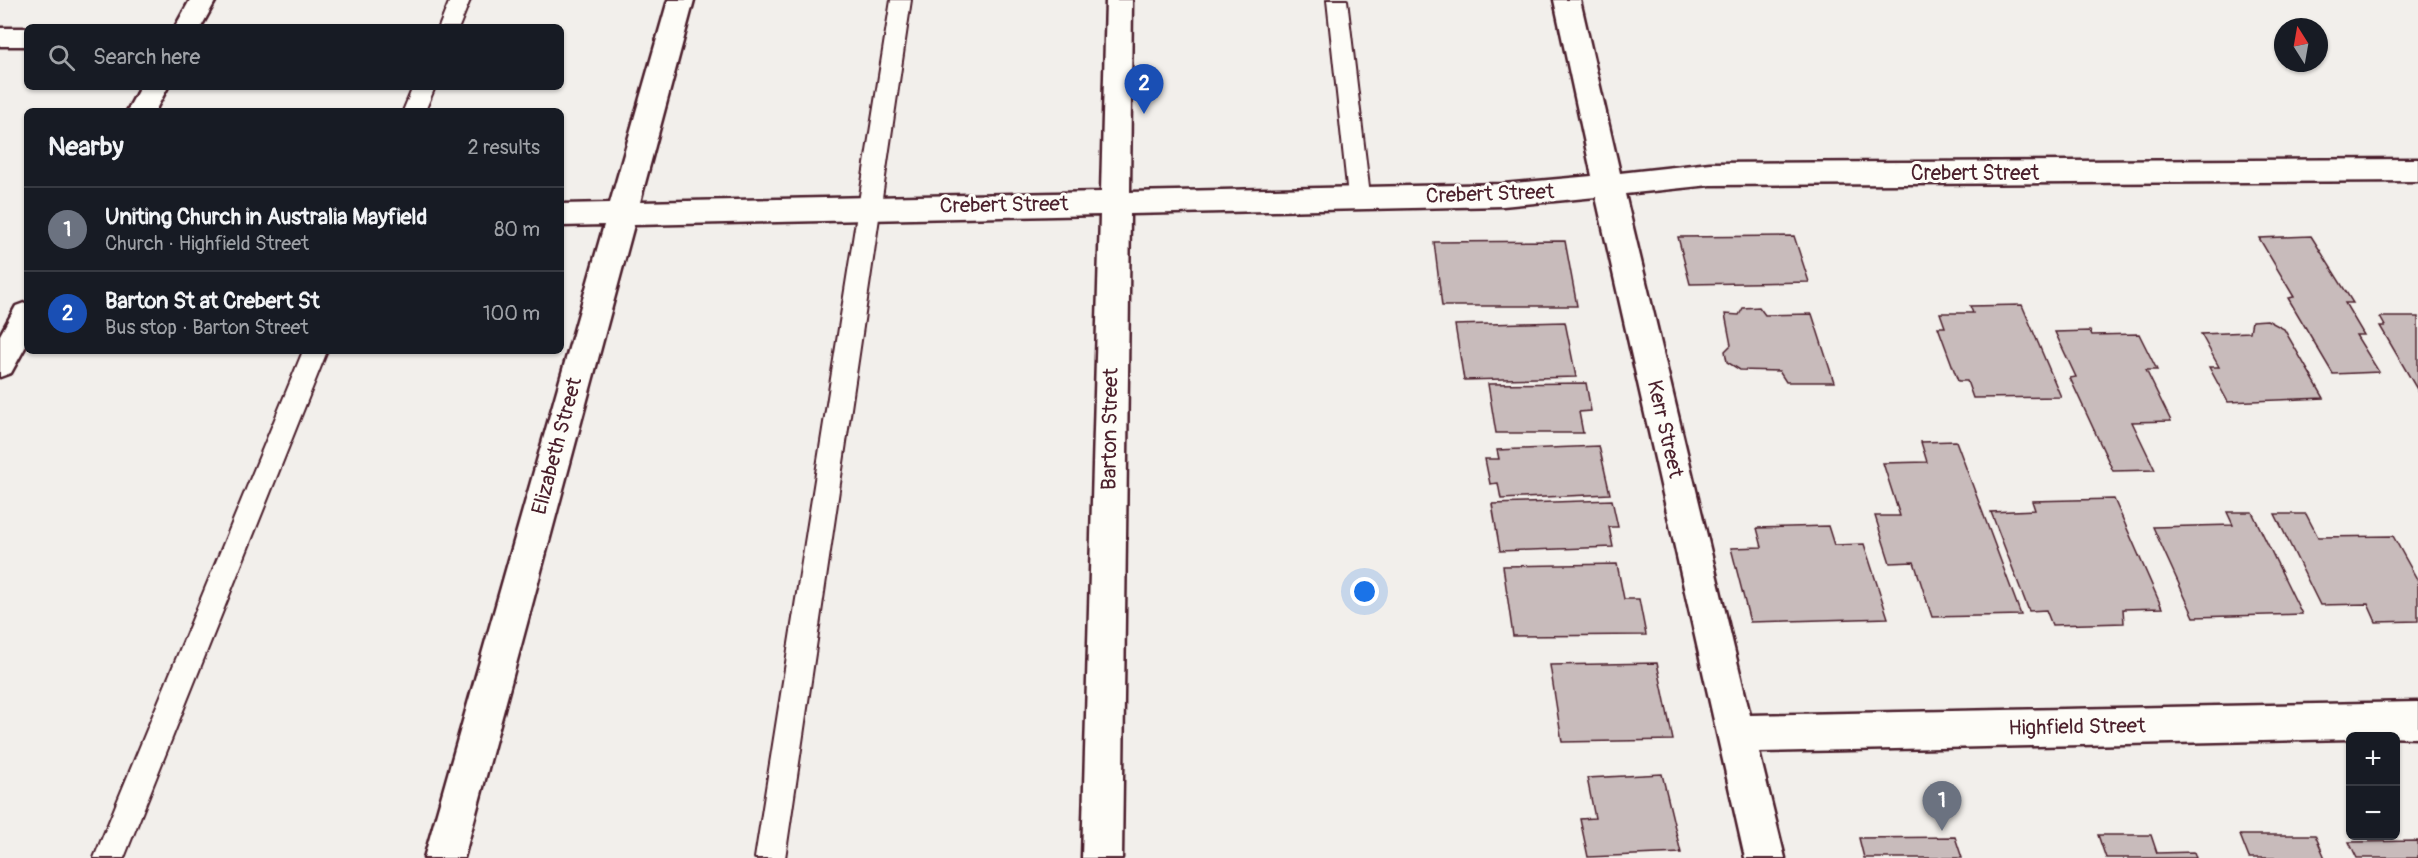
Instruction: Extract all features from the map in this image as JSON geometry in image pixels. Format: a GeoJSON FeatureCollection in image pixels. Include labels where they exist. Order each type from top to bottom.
{"type":"FeatureCollection","features":[{"type":"Feature","properties":{"kind":"street"},"geometry":{"type":"LineString","coordinates":[[190,24],[203,0]]}},
{"type":"Feature","properties":{"kind":"street","name":"Elizabeth Street"},"geometry":{"type":"LineString","coordinates":[[444,858],[681,0]]}},
{"type":"Feature","properties":{"kind":"street","name":"Barton Street"},"geometry":{"type":"LineString","coordinates":[[1102,858],[1119,0]]}},
{"type":"Feature","properties":{"kind":"street","name":"Kerr Street"},"geometry":{"type":"LineString","coordinates":[[1567,0],[1765,858]]}},
{"type":"Feature","properties":{"kind":"street"},"geometry":{"type":"LineString","coordinates":[[0,37],[24,37]]}},
{"type":"Feature","properties":{"kind":"street"},"geometry":{"type":"LineString","coordinates":[[143,108],[152,90]]}},
{"type":"Feature","properties":{"kind":"street","name":"Crebert Street"},"geometry":{"type":"LineString","coordinates":[[564,215],[1560,192],[1608,184],[1710,174],[2418,170]]}},
{"type":"Feature","properties":{"kind":"street"},"geometry":{"type":"LineString","coordinates":[[0,364],[24,320]]}},
{"type":"Feature","properties":{"kind":"street","name":"Highfield Street"},"geometry":{"type":"LineString","coordinates":[[1736,734],[2418,720]]}},
{"type":"Feature","properties":{"kind":"lane"},"geometry":{"type":"LineString","coordinates":[[450,24],[460,0]]}},
{"type":"Feature","properties":{"kind":"lane"},"geometry":{"type":"LineString","coordinates":[[770,858],[901,0]]}},
{"type":"Feature","properties":{"kind":"lane"},"geometry":{"type":"LineString","coordinates":[[1337,0],[1359,196]]}},
{"type":"Feature","properties":{"kind":"lane"},"geometry":{"type":"LineString","coordinates":[[415,108],[423,90]]}},
{"type":"Feature","properties":{"kind":"lane"},"geometry":{"type":"LineString","coordinates":[[109,858],[314,354]]}},
{"type":"Feature","properties":{"kind":"building"},"geometry":{"type":"Polygon","coordinates":[[[1794,236],[1809,282],[1690,284],[1678,237],[1794,236]]]}},
{"type":"Feature","properties":{"kind":"building"},"geometry":{"type":"Polygon","coordinates":[[[2311,236],[2353,303],[2345,303],[2364,335],[2356,335],[2379,372],[2333,374],[2288,298],[2294,297],[2259,238],[2311,236]]]}},
{"type":"Feature","properties":{"kind":"building"},"geometry":{"type":"Polygon","coordinates":[[[1565,241],[1577,306],[1442,306],[1434,242],[1565,241]]]}},
{"type":"Feature","properties":{"kind":"building"},"geometry":{"type":"Polygon","coordinates":[[[2022,305],[2061,397],[1973,398],[1967,381],[1958,381],[1938,327],[1945,327],[1940,313],[1973,313],[1970,306],[2022,305]]]}},
{"type":"Feature","properties":{"kind":"building"},"geometry":{"type":"Polygon","coordinates":[[[1759,307],[1765,315],[1812,314],[1834,382],[1786,382],[1779,371],[1740,370],[1727,362],[1725,351],[1731,345],[1725,314],[1739,315],[1743,308],[1759,307]]]}},
{"type":"Feature","properties":{"kind":"building"},"geometry":{"type":"Polygon","coordinates":[[[2380,317],[2418,317],[2418,391],[2380,326],[2385,326],[2380,317]]]}},
{"type":"Feature","properties":{"kind":"building"},"geometry":{"type":"Polygon","coordinates":[[[2267,320],[2284,329],[2324,398],[2228,402],[2209,367],[2219,367],[2201,334],[2250,332],[2252,321],[2267,320]]]}},
{"type":"Feature","properties":{"kind":"building"},"geometry":{"type":"Polygon","coordinates":[[[1565,322],[1576,377],[1464,380],[1455,325],[1565,322]]]}},
{"type":"Feature","properties":{"kind":"building"},"geometry":{"type":"Polygon","coordinates":[[[2090,331],[2092,335],[2139,334],[2157,370],[2146,370],[2171,421],[2132,422],[2155,470],[2113,471],[2070,378],[2076,377],[2055,332],[2090,331]]]}},
{"type":"Feature","properties":{"kind":"building"},"geometry":{"type":"Polygon","coordinates":[[[1586,383],[1591,411],[1579,412],[1583,433],[1496,433],[1488,384],[1586,383]]]}},
{"type":"Feature","properties":{"kind":"building"},"geometry":{"type":"Polygon","coordinates":[[[1956,441],[2021,615],[1932,617],[1914,562],[1890,563],[1875,516],[1900,516],[1883,463],[1927,462],[1921,442],[1956,441]]]}},
{"type":"Feature","properties":{"kind":"building"},"geometry":{"type":"Polygon","coordinates":[[[1599,446],[1610,494],[1501,499],[1498,483],[1490,484],[1485,459],[1499,459],[1497,450],[1599,446]]]}},
{"type":"Feature","properties":{"kind":"building"},"geometry":{"type":"Polygon","coordinates":[[[2114,499],[2162,608],[2123,609],[2124,623],[2052,625],[2046,610],[2029,611],[1991,512],[2035,510],[2032,501],[2114,499]]]}},
{"type":"Feature","properties":{"kind":"building"},"geometry":{"type":"Polygon","coordinates":[[[1612,500],[1618,527],[1609,527],[1613,547],[1500,551],[1492,504],[1612,500]]]}},
{"type":"Feature","properties":{"kind":"building"},"geometry":{"type":"Polygon","coordinates":[[[2227,512],[2252,512],[2302,614],[2194,617],[2153,527],[2233,525],[2227,512]]]}},
{"type":"Feature","properties":{"kind":"building"},"geometry":{"type":"Polygon","coordinates":[[[2275,514],[2306,514],[2318,537],[2393,536],[2418,581],[2418,621],[2376,622],[2368,604],[2320,605],[2275,514]]]}},
{"type":"Feature","properties":{"kind":"building"},"geometry":{"type":"Polygon","coordinates":[[[1828,526],[1834,545],[1864,544],[1888,618],[1750,622],[1731,548],[1762,547],[1757,528],[1828,526]]]}},
{"type":"Feature","properties":{"kind":"building"},"geometry":{"type":"Polygon","coordinates":[[[1617,564],[1624,599],[1639,599],[1646,635],[1513,636],[1503,566],[1617,564]]]}},
{"type":"Feature","properties":{"kind":"building"},"geometry":{"type":"Polygon","coordinates":[[[1657,663],[1673,740],[1562,742],[1550,665],[1657,663]]]}},
{"type":"Feature","properties":{"kind":"building"},"geometry":{"type":"Polygon","coordinates":[[[1662,774],[1681,853],[1588,857],[1580,819],[1595,818],[1587,778],[1662,774]]]}},
{"type":"Feature","properties":{"kind":"building"},"geometry":{"type":"Polygon","coordinates":[[[2098,835],[2151,835],[2157,853],[2194,852],[2196,858],[2106,858],[2098,835]]]}},
{"type":"Feature","properties":{"kind":"building"},"geometry":{"type":"Polygon","coordinates":[[[2240,835],[2315,835],[2325,858],[2249,858],[2240,835]]]}},
{"type":"Feature","properties":{"kind":"building"},"geometry":{"type":"Polygon","coordinates":[[[1955,837],[1962,858],[1864,858],[1859,838],[1955,837]]]}},
{"type":"Feature","properties":{"kind":"building"},"geometry":{"type":"Polygon","coordinates":[[[2418,841],[2418,858],[2357,858],[2349,842],[2418,841]]]}},
{"type":"Feature","properties":{"kind":"place","name":"Barton St at Crebert St"},"geometry":{"type":"Point","coordinates":[1144,114]}},
{"type":"Feature","properties":{"kind":"place","name":"Uniting Church in Australia Mayfield"},"geometry":{"type":"Point","coordinates":[1942,831]}}]}
